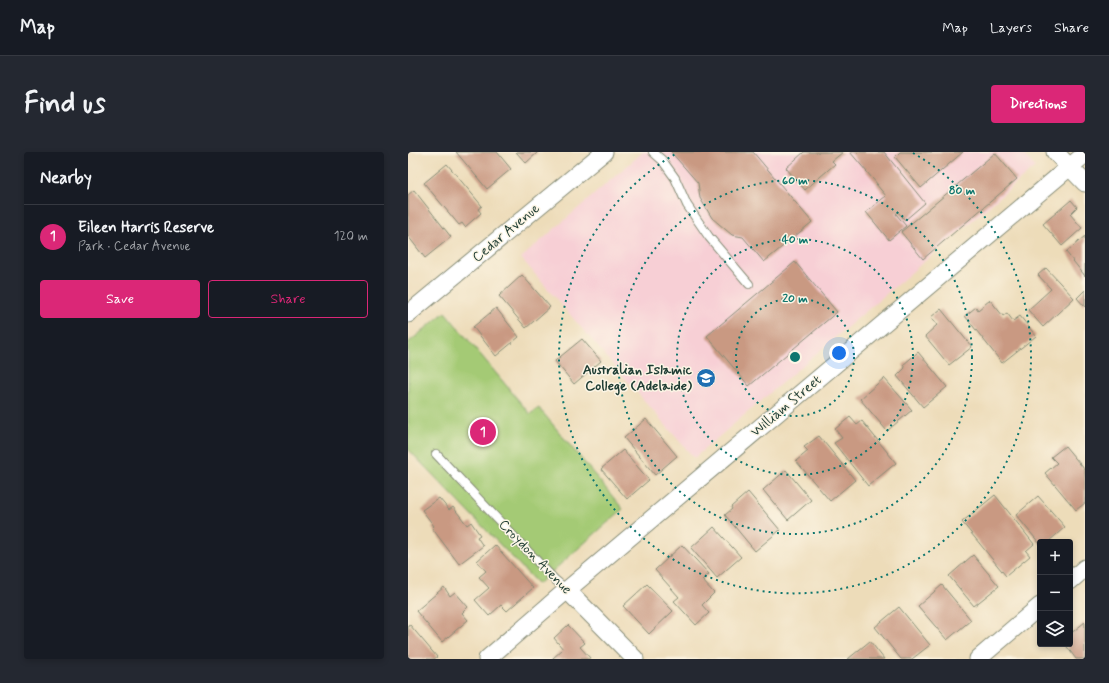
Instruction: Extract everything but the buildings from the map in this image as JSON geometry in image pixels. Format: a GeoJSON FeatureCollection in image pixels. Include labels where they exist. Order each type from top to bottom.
{"type":"FeatureCollection","features":[{"type":"Feature","properties":{"kind":"street","name":"Cedar Avenue"},"geometry":{"type":"LineString","coordinates":[[408,314],[604,152]]}},
{"type":"Feature","properties":{"kind":"street"},"geometry":{"type":"LineString","coordinates":[[1055,152],[1085,183]]}},
{"type":"Feature","properties":{"kind":"street","name":"William Street"},"geometry":{"type":"LineString","coordinates":[[487,659],[1085,154]]}},
{"type":"Feature","properties":{"kind":"street"},"geometry":{"type":"LineString","coordinates":[[1073,578],[1085,568]]}},
{"type":"Feature","properties":{"kind":"street","name":"Croydon Avenue"},"geometry":{"type":"LineString","coordinates":[[567,590],[635,659]]}},
{"type":"Feature","properties":{"kind":"street"},"geometry":{"type":"LineString","coordinates":[[978,659],[1037,609]]}},
{"type":"Feature","properties":{"kind":"lane"},"geometry":{"type":"LineString","coordinates":[[653,152],[662,160],[675,178],[687,206],[709,237],[749,284]]}},
{"type":"Feature","properties":{"kind":"lane","name":"Croydon Avenue"},"geometry":{"type":"LineString","coordinates":[[436,454],[554,579],[567,590]]}},
{"type":"Feature","properties":{"kind":"shaded area","name":"Australian Islamic College (Adelaide)"},"geometry":{"type":"Polygon","coordinates":[[[643,152],[1021,152],[1035,167],[694,458],[521,258],[643,152]]]}},
{"type":"Feature","properties":{"kind":"green space"},"geometry":{"type":"Polygon","coordinates":[[[445,312],[530,414],[539,408],[623,509],[538,584],[408,449],[408,343],[445,312]]]}},
{"type":"Feature","properties":{"kind":"place","name":"Australian Islamic College (Adelaide)"},"geometry":{"type":"Point","coordinates":[706,378]}},
{"type":"Feature","properties":{"kind":"place","name":"Eileen Harris Reserve"},"geometry":{"type":"Point","coordinates":[483,432]}}]}
